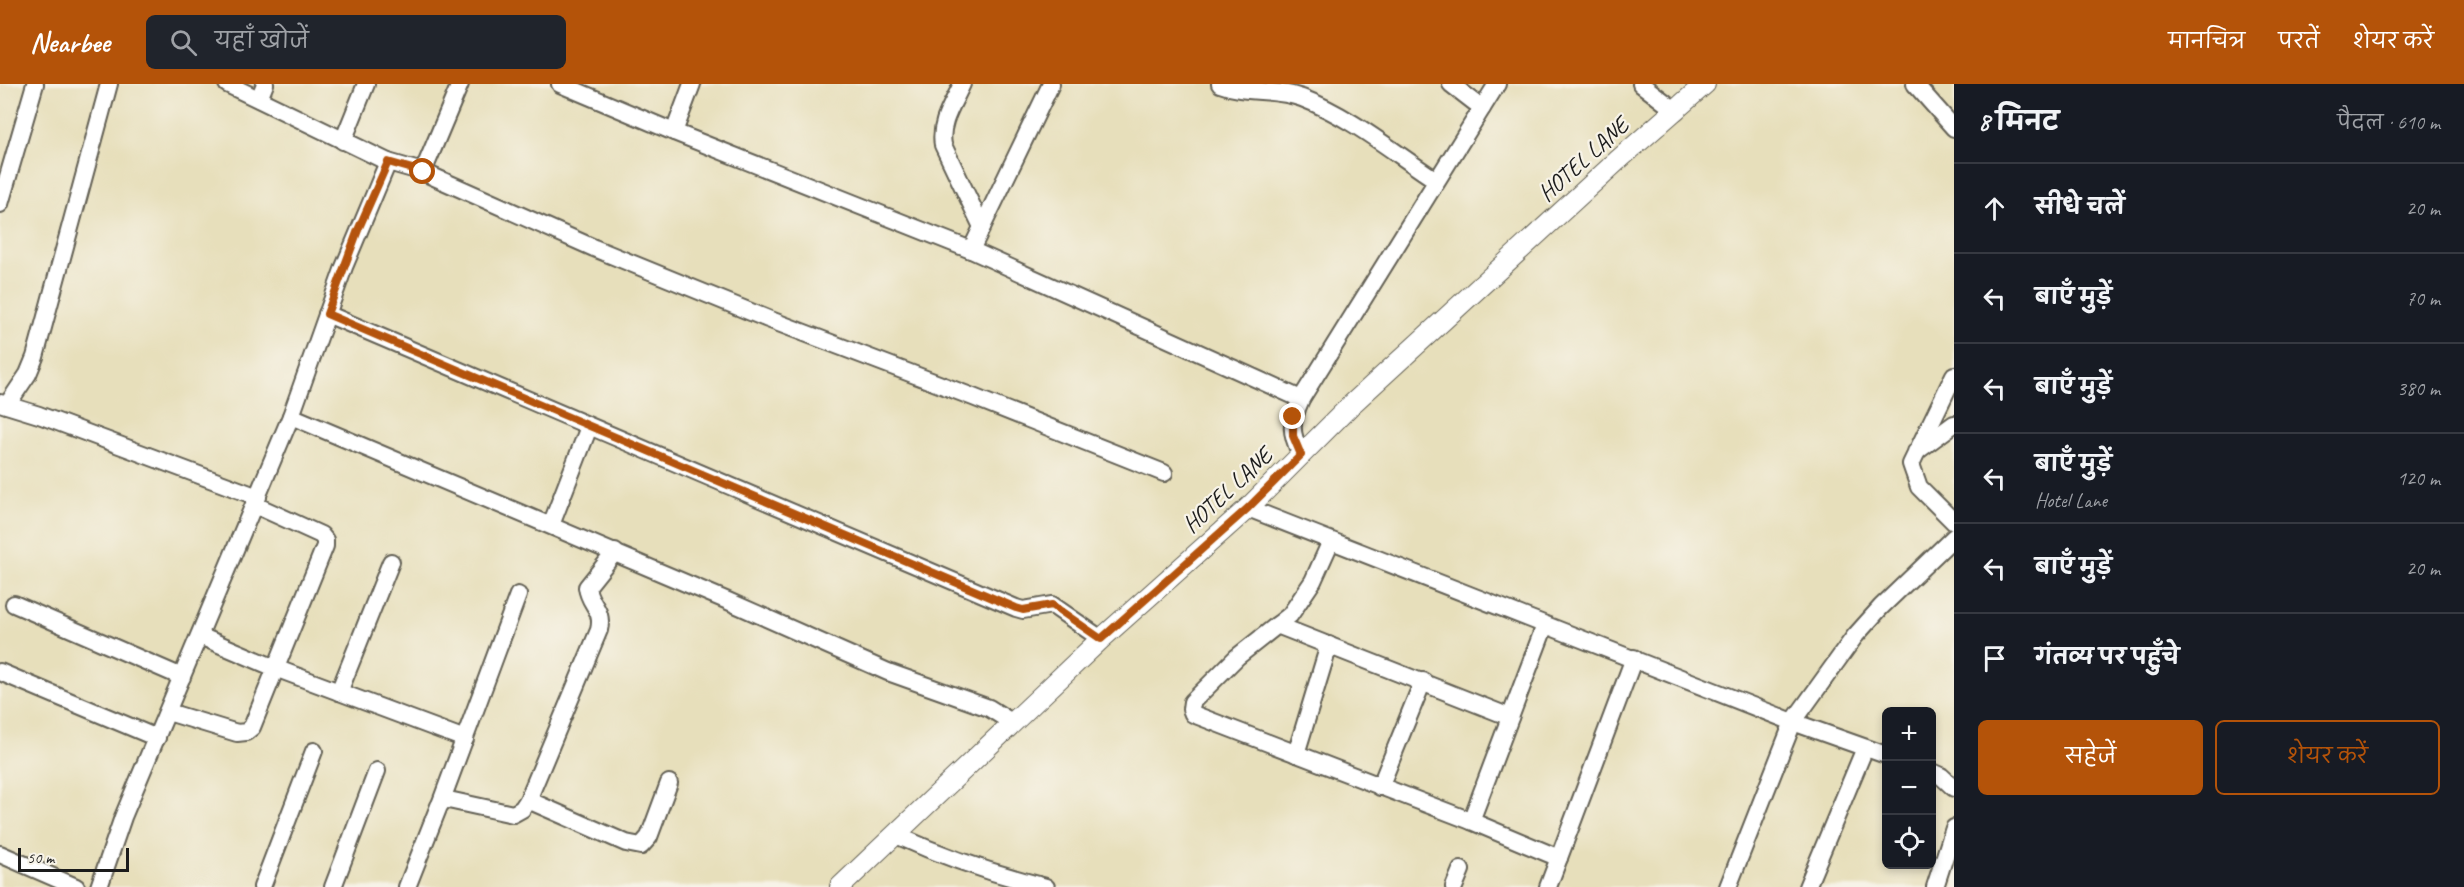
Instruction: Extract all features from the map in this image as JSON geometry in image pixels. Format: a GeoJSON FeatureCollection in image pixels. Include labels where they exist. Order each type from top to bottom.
{"type":"FeatureCollection","features":[{"type":"Feature","properties":{"kind":"street"},"geometry":{"type":"LineString","coordinates":[[0,204],[35,84]]}},
{"type":"Feature","properties":{"kind":"street"},"geometry":{"type":"LineString","coordinates":[[109,84],[35,357],[28,374],[3,404],[256,501],[321,535],[325,540],[325,546],[252,727],[246,732],[222,729],[168,711]]}},
{"type":"Feature","properties":{"kind":"street"},"geometry":{"type":"LineString","coordinates":[[227,84],[262,91],[343,141],[388,162],[423,172],[594,248],[768,319],[973,397],[1164,474]]}},
{"type":"Feature","properties":{"kind":"street"},"geometry":{"type":"LineString","coordinates":[[343,141],[366,84]]}},
{"type":"Feature","properties":{"kind":"street"},"geometry":{"type":"LineString","coordinates":[[423,172],[460,84]]}},
{"type":"Feature","properties":{"kind":"street"},"geometry":{"type":"LineString","coordinates":[[560,84],[674,132],[972,250],[1302,399]]}},
{"type":"Feature","properties":{"kind":"street"},"geometry":{"type":"LineString","coordinates":[[674,132],[692,84]]}},
{"type":"Feature","properties":{"kind":"street"},"geometry":{"type":"LineString","coordinates":[[962,84],[942,126],[941,135],[943,145],[982,228]]}},
{"type":"Feature","properties":{"kind":"street"},"geometry":{"type":"LineString","coordinates":[[972,250],[1050,84]]}},
{"type":"Feature","properties":{"kind":"street"},"geometry":{"type":"LineString","coordinates":[[1220,84],[1231,88],[1283,88],[1339,116],[1436,180]]}},
{"type":"Feature","properties":{"kind":"street"},"geometry":{"type":"LineString","coordinates":[[1451,84],[1482,108]]}},
{"type":"Feature","properties":{"kind":"street"},"geometry":{"type":"LineString","coordinates":[[1297,446],[1293,417],[1302,399],[1497,84]]}},
{"type":"Feature","properties":{"kind":"street"},"geometry":{"type":"LineString","coordinates":[[1641,84],[1667,103]]}},
{"type":"Feature","properties":{"kind":"street","name":"HOTEL LANE"},"geometry":{"type":"LineString","coordinates":[[840,887],[896,835],[1004,717],[1101,639],[1248,508],[1297,446],[1351,405],[1617,161],[1667,103],[1705,84]]}},
{"type":"Feature","properties":{"kind":"street"},"geometry":{"type":"LineString","coordinates":[[1915,84],[1954,128]]}},
{"type":"Feature","properties":{"kind":"street"},"geometry":{"type":"LineString","coordinates":[[99,887],[123,817],[291,417],[358,230],[388,162]]}},
{"type":"Feature","properties":{"kind":"street"},"geometry":{"type":"LineString","coordinates":[[327,314],[1016,608],[1023,610],[1052,605],[1101,639]]}},
{"type":"Feature","properties":{"kind":"street"},"geometry":{"type":"LineString","coordinates":[[1954,375],[1911,464],[1919,487],[1954,522]]}},
{"type":"Feature","properties":{"kind":"street"},"geometry":{"type":"LineString","coordinates":[[291,417],[615,552],[888,672],[1004,717]]}},
{"type":"Feature","properties":{"kind":"street"},"geometry":{"type":"LineString","coordinates":[[1915,452],[1954,424]]}},
{"type":"Feature","properties":{"kind":"street"},"geometry":{"type":"LineString","coordinates":[[551,525],[589,427]]}},
{"type":"Feature","properties":{"kind":"street"},"geometry":{"type":"LineString","coordinates":[[1248,508],[1793,722],[1882,753]]}},
{"type":"Feature","properties":{"kind":"street"},"geometry":{"type":"LineString","coordinates":[[1728,887],[1793,722],[1855,636],[1881,607],[1954,537]]}},
{"type":"Feature","properties":{"kind":"street"},"geometry":{"type":"LineString","coordinates":[[1331,541],[1305,596],[1290,615],[1237,657],[1192,702],[1191,709],[1199,717],[1471,821],[1559,858]]}},
{"type":"Feature","properties":{"kind":"street"},"geometry":{"type":"LineString","coordinates":[[441,802],[449,798],[513,814],[522,809],[528,800],[599,630],[601,621],[599,613],[587,587],[615,552]]}},
{"type":"Feature","properties":{"kind":"street"},"geometry":{"type":"LineString","coordinates":[[339,692],[392,562]]}},
{"type":"Feature","properties":{"kind":"street"},"geometry":{"type":"LineString","coordinates":[[407,887],[518,595]]}},
{"type":"Feature","properties":{"kind":"street"},"geometry":{"type":"LineString","coordinates":[[14,604],[182,677]]}},
{"type":"Feature","properties":{"kind":"street"},"geometry":{"type":"LineString","coordinates":[[1277,625],[1510,717]]}},
{"type":"Feature","properties":{"kind":"street"},"geometry":{"type":"LineString","coordinates":[[1471,821],[1545,625]]}},
{"type":"Feature","properties":{"kind":"street"},"geometry":{"type":"LineString","coordinates":[[200,636],[275,668],[465,739]]}},
{"type":"Feature","properties":{"kind":"street"},"geometry":{"type":"LineString","coordinates":[[1296,754],[1329,645]]}},
{"type":"Feature","properties":{"kind":"street"},"geometry":{"type":"LineString","coordinates":[[1548,887],[1634,658]]}},
{"type":"Feature","properties":{"kind":"street"},"geometry":{"type":"LineString","coordinates":[[0,672],[157,738]]}},
{"type":"Feature","properties":{"kind":"street"},"geometry":{"type":"LineString","coordinates":[[1380,787],[1423,681]]}},
{"type":"Feature","properties":{"kind":"street"},"geometry":{"type":"LineString","coordinates":[[1807,887],[1865,748]]}},
{"type":"Feature","properties":{"kind":"street"},"geometry":{"type":"LineString","coordinates":[[262,887],[314,750]]}},
{"type":"Feature","properties":{"kind":"street"},"geometry":{"type":"LineString","coordinates":[[333,887],[377,771]]}},
{"type":"Feature","properties":{"kind":"street"},"geometry":{"type":"LineString","coordinates":[[1936,774],[1954,788]]}},
{"type":"Feature","properties":{"kind":"street"},"geometry":{"type":"LineString","coordinates":[[528,800],[626,843],[641,846],[649,837],[669,783]]}},
{"type":"Feature","properties":{"kind":"street"},"geometry":{"type":"LineString","coordinates":[[1935,887],[1954,828]]}},
{"type":"Feature","properties":{"kind":"street"},"geometry":{"type":"LineString","coordinates":[[896,835],[933,852],[1046,887]]}},
{"type":"Feature","properties":{"kind":"street"},"geometry":{"type":"LineString","coordinates":[[0,854],[75,887]]}},
{"type":"Feature","properties":{"kind":"street"},"geometry":{"type":"LineString","coordinates":[[1454,887],[1461,870]]}},
{"type":"Feature","properties":{"kind":"route"},"geometry":{"type":"LineString","coordinates":[[423,172],[388,162],[358,230],[327,314],[1020,610],[1052,605],[1101,639],[1248,508],[1301,455],[1293,436],[1293,417]]}}]}
